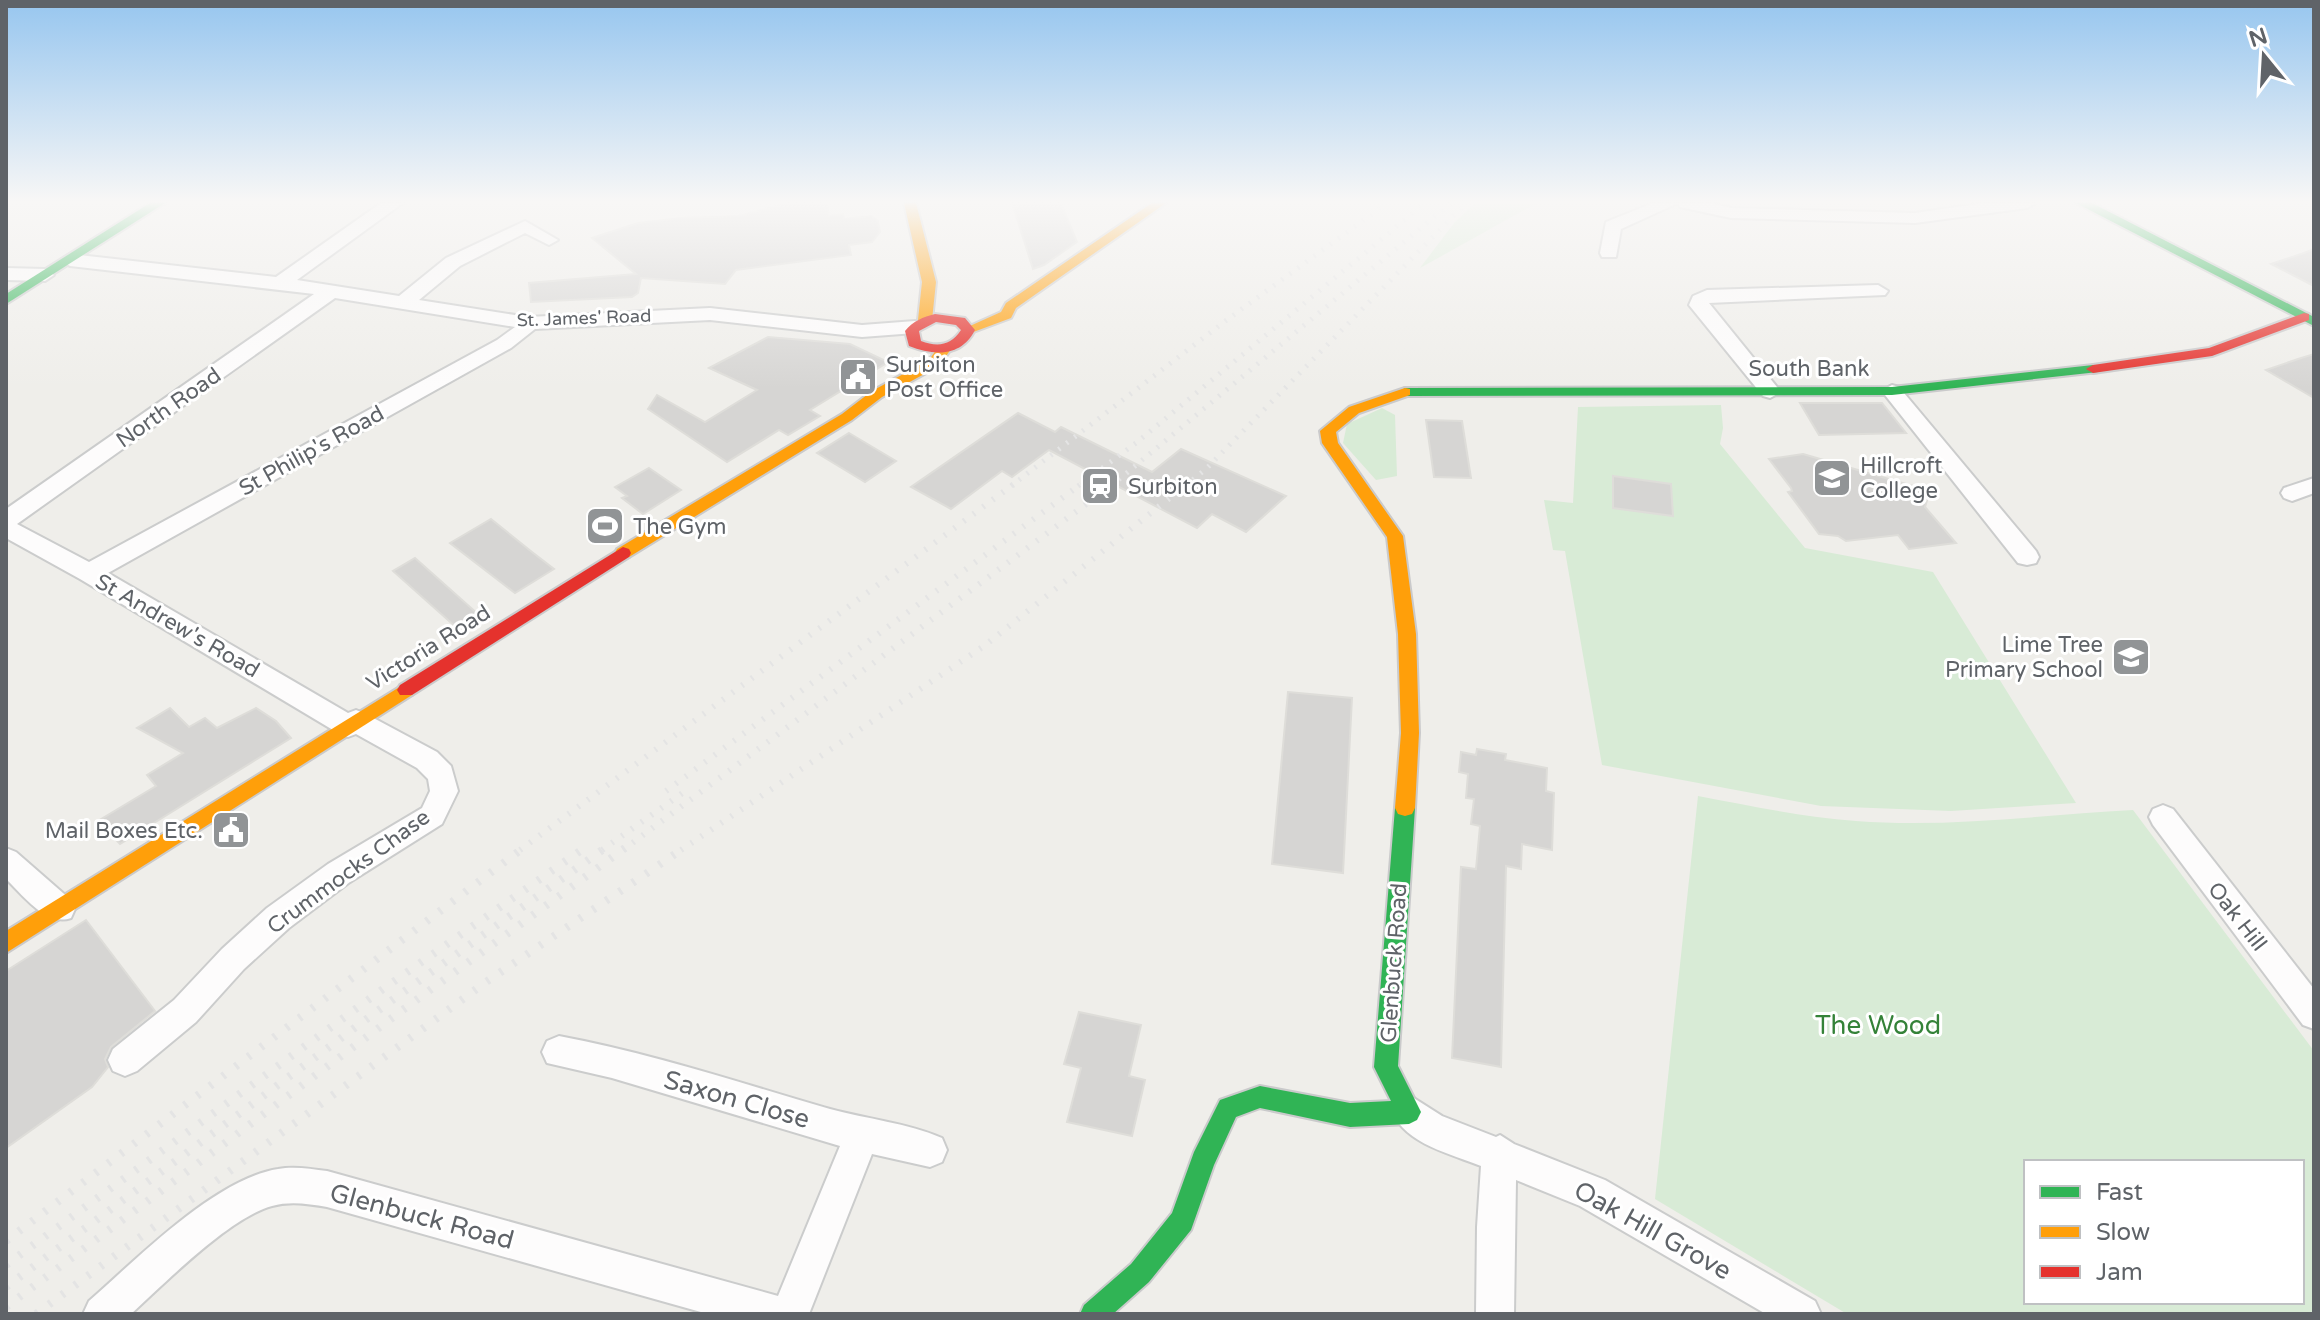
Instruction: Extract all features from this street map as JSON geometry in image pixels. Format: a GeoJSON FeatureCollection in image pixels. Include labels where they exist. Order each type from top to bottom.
{"type":"FeatureCollection","features":[{"type":"Feature","properties":{"kind":"street"},"geometry":{"type":"LineString","coordinates":[[6,300],[62,265]]}},
{"type":"Feature","properties":{"kind":"street","name":"St. James' Road"},"geometry":{"type":"LineString","coordinates":[[112,265],[280,283],[528,323],[710,314],[862,331],[882,339],[918,334]]}},
{"type":"Feature","properties":{"kind":"street"},"geometry":{"type":"LineString","coordinates":[[280,283],[305,265]]}},
{"type":"Feature","properties":{"kind":"street"},"geometry":{"type":"LineString","coordinates":[[402,304],[450,265]]}},
{"type":"Feature","properties":{"kind":"street"},"geometry":{"type":"LineString","coordinates":[[925,265],[929,282],[944,309],[960,323]]}},
{"type":"Feature","properties":{"kind":"street"},"geometry":{"type":"LineString","coordinates":[[918,334],[1006,315],[1011,306],[1071,265]]}},
{"type":"Feature","properties":{"kind":"street"},"geometry":{"type":"LineString","coordinates":[[2202,265],[2309,320]]}},
{"type":"Feature","properties":{"kind":"street"},"geometry":{"type":"LineString","coordinates":[[6,274],[45,275]]}},
{"type":"Feature","properties":{"kind":"street"},"geometry":{"type":"LineString","coordinates":[[918,334],[927,305],[925,291],[929,282]]}},
{"type":"Feature","properties":{"kind":"street"},"geometry":{"type":"LineString","coordinates":[[1770,392],[1699,305],[1700,300],[1707,296],[1795,287],[1878,291]]}},
{"type":"Feature","properties":{"kind":"street","name":"North Road"},"geometry":{"type":"LineString","coordinates":[[6,520],[329,293]]}},
{"type":"Feature","properties":{"kind":"street","name":"South Bank"},"geometry":{"type":"LineString","coordinates":[[1330,443],[1328,431],[1337,420],[1387,395],[1409,391],[1892,391],[2106,368],[2212,352],[2309,320]]}},
{"type":"Feature","properties":{"kind":"street","name":"St Philip's Road"},"geometry":{"type":"LineString","coordinates":[[89,573],[504,344],[525,329],[528,323]]}},
{"type":"Feature","properties":{"kind":"street","name":"Victoria Road"},"geometry":{"type":"LineString","coordinates":[[877,394],[934,363],[944,349],[961,343],[960,323]]}},
{"type":"Feature","properties":{"kind":"street"},"geometry":{"type":"LineString","coordinates":[[918,334],[932,350],[944,349]]}},
{"type":"Feature","properties":{"kind":"street","name":"Victoria Road"},"geometry":{"type":"LineString","coordinates":[[6,943],[352,723],[847,417],[877,394],[913,359],[918,334]]}},
{"type":"Feature","properties":{"kind":"street"},"geometry":{"type":"LineString","coordinates":[[1892,391],[2027,557]]}},
{"type":"Feature","properties":{"kind":"street","name":"Glenbuck Road"},"geometry":{"type":"LineString","coordinates":[[1330,443],[1395,536],[1400,561],[1407,634],[1410,733],[1386,1067],[1409,1112]]}},
{"type":"Feature","properties":{"kind":"street"},"geometry":{"type":"LineString","coordinates":[[2292,493],[2314,485]]}},
{"type":"Feature","properties":{"kind":"street","name":"St Andrew's Road"},"geometry":{"type":"LineString","coordinates":[[6,528],[352,723]]}},
{"type":"Feature","properties":{"kind":"street","name":"Crummocks Chase"},"geometry":{"type":"LineString","coordinates":[[125,1060],[185,1011],[233,959],[278,918],[339,873],[432,816],[444,791],[441,774],[427,760],[352,723]]}},
{"type":"Feature","properties":{"kind":"street","name":"Oak Hill"},"geometry":{"type":"LineString","coordinates":[[2163,817],[2314,1014]]}},
{"type":"Feature","properties":{"kind":"street"},"geometry":{"type":"LineString","coordinates":[[6,861],[60,909]]}},
{"type":"Feature","properties":{"kind":"street","name":"Saxon Close"},"geometry":{"type":"LineString","coordinates":[[559,1052],[618,1052],[862,1135],[930,1150]]}},
{"type":"Feature","properties":{"kind":"street"},"geometry":{"type":"LineString","coordinates":[[1093,1314],[1140,1273],[1182,1221],[1203,1161],[1228,1108],[1260,1097],[1350,1115],[1409,1112]]}},
{"type":"Feature","properties":{"kind":"street","name":"Oak Hill Grove"},"geometry":{"type":"LineString","coordinates":[[1409,1112],[1430,1128],[1500,1153],[1592,1193],[1802,1314]]}},
{"type":"Feature","properties":{"kind":"street"},"geometry":{"type":"LineString","coordinates":[[790,1314],[862,1135]]}},
{"type":"Feature","properties":{"kind":"street"},"geometry":{"type":"LineString","coordinates":[[1495,1314],[1500,1153]]}},
{"type":"Feature","properties":{"kind":"street","name":"Glenbuck Road"},"geometry":{"type":"LineString","coordinates":[[102,1314],[239,1203],[269,1189],[296,1184],[327,1189],[775,1314]]}},
{"type":"Feature","properties":{"kind":"green space"},"geometry":{"type":"Polygon","coordinates":[[[1721,405],[1723,428],[1720,444],[1805,548],[1933,572],[2076,803],[1951,811],[1821,806],[1602,765],[1565,551],[1553,550],[1544,500],[1573,503],[1578,407],[1721,405]]]}},
{"type":"Feature","properties":{"kind":"green space"},"geometry":{"type":"Polygon","coordinates":[[[1382,408],[1395,415],[1397,476],[1376,480],[1343,443],[1347,424],[1382,408]]]}},
{"type":"Feature","properties":{"kind":"green space","name":"The Wood"},"geometry":{"type":"Polygon","coordinates":[[[1698,796],[1816,817],[1891,823],[1960,822],[2133,810],[2314,1051],[2314,1314],[1847,1314],[1655,1199],[1698,796]]]}},
{"type":"Feature","properties":{"kind":"building"},"geometry":{"type":"Polygon","coordinates":[[[625,265],[777,265],[736,270],[725,284],[641,278],[638,293],[632,297],[531,302],[529,283],[636,274],[625,265]]]}},
{"type":"Feature","properties":{"kind":"building"},"geometry":{"type":"Polygon","coordinates":[[[2272,265],[2314,265],[2314,286],[2272,265]]]}},
{"type":"Feature","properties":{"kind":"building"},"geometry":{"type":"Polygon","coordinates":[[[768,337],[850,344],[888,362],[810,410],[820,416],[788,435],[779,430],[727,462],[648,409],[657,395],[705,422],[757,390],[709,368],[768,337]]]}},
{"type":"Feature","properties":{"kind":"building"},"geometry":{"type":"Polygon","coordinates":[[[2314,354],[2314,398],[2266,370],[2298,359],[2314,354]]]}},
{"type":"Feature","properties":{"kind":"building"},"geometry":{"type":"Polygon","coordinates":[[[1800,403],[1882,403],[1906,433],[1819,435],[1800,403]]]}},
{"type":"Feature","properties":{"kind":"building"},"geometry":{"type":"Polygon","coordinates":[[[1018,413],[1055,432],[1061,427],[1152,472],[1181,449],[1286,496],[1246,532],[1212,514],[1197,528],[1049,450],[1012,477],[1002,471],[951,509],[911,487],[1018,413]]]}},
{"type":"Feature","properties":{"kind":"building"},"geometry":{"type":"Polygon","coordinates":[[[1426,420],[1462,421],[1471,478],[1434,477],[1426,420]]]}},
{"type":"Feature","properties":{"kind":"building"},"geometry":{"type":"Polygon","coordinates":[[[849,433],[896,461],[865,482],[817,453],[849,433]]]}},
{"type":"Feature","properties":{"kind":"building","name":"Hillcroft College"},"geometry":{"type":"Polygon","coordinates":[[[1803,454],[1930,491],[1925,507],[1956,543],[1909,549],[1898,535],[1846,541],[1838,536],[1819,534],[1788,492],[1792,491],[1791,488],[1769,459],[1803,454]]]}},
{"type":"Feature","properties":{"kind":"building"},"geometry":{"type":"Polygon","coordinates":[[[649,468],[681,490],[643,514],[622,498],[627,496],[615,487],[649,468]]]}},
{"type":"Feature","properties":{"kind":"building"},"geometry":{"type":"Polygon","coordinates":[[[1613,476],[1671,484],[1673,516],[1613,508],[1613,476]]]}},
{"type":"Feature","properties":{"kind":"building"},"geometry":{"type":"Polygon","coordinates":[[[491,519],[554,569],[515,593],[450,543],[491,519]]]}},
{"type":"Feature","properties":{"kind":"building"},"geometry":{"type":"Polygon","coordinates":[[[415,558],[479,615],[457,628],[393,571],[415,558]]]}},
{"type":"Feature","properties":{"kind":"building"},"geometry":{"type":"Polygon","coordinates":[[[1288,692],[1352,698],[1343,873],[1272,864],[1288,692]]]}},
{"type":"Feature","properties":{"kind":"building"},"geometry":{"type":"Polygon","coordinates":[[[170,708],[189,727],[205,718],[217,728],[256,708],[276,721],[291,738],[120,844],[98,821],[156,786],[147,775],[183,753],[137,728],[170,708]]]}},
{"type":"Feature","properties":{"kind":"building"},"geometry":{"type":"Polygon","coordinates":[[[1477,749],[1506,754],[1505,760],[1547,768],[1546,791],[1554,793],[1552,850],[1522,844],[1521,869],[1506,866],[1501,1067],[1452,1058],[1461,867],[1476,869],[1480,826],[1471,824],[1474,799],[1466,798],[1468,774],[1459,772],[1461,752],[1476,755],[1477,749]]]}},
{"type":"Feature","properties":{"kind":"building"},"geometry":{"type":"Polygon","coordinates":[[[86,920],[155,1011],[111,1047],[105,1059],[108,1067],[92,1087],[6,1148],[6,971],[86,920]]]}},
{"type":"Feature","properties":{"kind":"building"},"geometry":{"type":"Polygon","coordinates":[[[1079,1012],[1141,1025],[1129,1076],[1145,1080],[1132,1136],[1067,1122],[1081,1068],[1064,1064],[1079,1012]]]}},
{"type":"Feature","properties":{"kind":"railway"},"geometry":{"type":"LineString","coordinates":[[1011,486],[1303,265]]}},
{"type":"Feature","properties":{"kind":"railway"},"geometry":{"type":"LineString","coordinates":[[1078,486],[1136,443],[1351,265]]}},
{"type":"Feature","properties":{"kind":"railway"},"geometry":{"type":"LineString","coordinates":[[1111,486],[1377,265]]}},
{"type":"Feature","properties":{"kind":"railway"},"geometry":{"type":"LineString","coordinates":[[1185,486],[1206,469],[1406,265]]}},
{"type":"Feature","properties":{"kind":"railway"},"geometry":{"type":"LineString","coordinates":[[520,850],[1014,484]]}},
{"type":"Feature","properties":{"kind":"railway"},"geometry":{"type":"LineString","coordinates":[[666,791],[1081,484]]}},
{"type":"Feature","properties":{"kind":"railway"},"geometry":{"type":"LineString","coordinates":[[623,850],[1113,484]]}},
{"type":"Feature","properties":{"kind":"railway"},"geometry":{"type":"LineString","coordinates":[[681,850],[984,646],[1187,484]]}},
{"type":"Feature","properties":{"kind":"railway"},"geometry":{"type":"LineString","coordinates":[[602,850],[684,792]]}},
{"type":"Feature","properties":{"kind":"railway"},"geometry":{"type":"LineString","coordinates":[[6,1241],[523,848]]}},
{"type":"Feature","properties":{"kind":"railway"},"geometry":{"type":"LineString","coordinates":[[6,1287],[395,998],[605,848]]}},
{"type":"Feature","properties":{"kind":"railway"},"geometry":{"type":"LineString","coordinates":[[6,1307],[625,848]]}},
{"type":"Feature","properties":{"kind":"railway"},"geometry":{"type":"LineString","coordinates":[[36,1314],[486,982],[684,848]]}},
{"type":"Feature","properties":{"kind":"railway"},"geometry":{"type":"LineString","coordinates":[[6,1265],[383,989],[580,851]]}},
{"type":"Feature","properties":{"kind":"traffic: fast"},"geometry":{"type":"LineString","coordinates":[[6,300],[62,265]]}},
{"type":"Feature","properties":{"kind":"traffic: fast"},"geometry":{"type":"LineString","coordinates":[[2202,265],[2314,322]]}},
{"type":"Feature","properties":{"kind":"traffic: fast"},"geometry":{"type":"LineString","coordinates":[[1405,392],[1892,391],[2093,369]]}},
{"type":"Feature","properties":{"kind":"traffic: fast"},"geometry":{"type":"LineString","coordinates":[[1093,1314],[1140,1273],[1182,1221],[1203,1161],[1228,1108],[1260,1097],[1350,1115],[1409,1112],[1386,1067],[1405,808]]}},
{"type":"Feature","properties":{"kind":"traffic: slow"},"geometry":{"type":"LineString","coordinates":[[925,265],[929,282],[925,320]]}},
{"type":"Feature","properties":{"kind":"traffic: slow"},"geometry":{"type":"LineString","coordinates":[[968,330],[1006,315],[1011,306],[1071,265]]}},
{"type":"Feature","properties":{"kind":"traffic: slow"},"geometry":{"type":"LineString","coordinates":[[623,553],[847,417],[877,394],[934,363],[944,349]]}},
{"type":"Feature","properties":{"kind":"traffic: slow"},"geometry":{"type":"LineString","coordinates":[[1405,392],[1354,410],[1328,431],[1330,443],[1395,536],[1407,634],[1410,733],[1405,808]]}},
{"type":"Feature","properties":{"kind":"traffic: slow"},"geometry":{"type":"LineString","coordinates":[[6,943],[406,690]]}},
{"type":"Feature","properties":{"kind":"traffic: jam"},"geometry":{"type":"LineString","coordinates":[[2093,369],[2212,352],[2304,317]]}},
{"type":"Feature","properties":{"kind":"traffic: jam"},"geometry":{"type":"LineString","coordinates":[[935,318],[960,321],[968,330],[964,338],[952,347],[938,349],[914,343],[912,331],[917,325],[935,318]]}},
{"type":"Feature","properties":{"kind":"traffic: jam"},"geometry":{"type":"LineString","coordinates":[[406,690],[623,553]]}},
{"type":"Feature","properties":{"kind":"place","name":"Surbiton Post Office"},"geometry":{"type":"Point","coordinates":[858,377]}},
{"type":"Feature","properties":{"kind":"place","name":"Hillcroft College"},"geometry":{"type":"Point","coordinates":[1832,478]}},
{"type":"Feature","properties":{"kind":"place","name":"Surbiton"},"geometry":{"type":"Point","coordinates":[1100,486]}},
{"type":"Feature","properties":{"kind":"place","name":"The Gym"},"geometry":{"type":"Point","coordinates":[605,526]}},
{"type":"Feature","properties":{"kind":"place","name":"Lime Tree Primary School"},"geometry":{"type":"Point","coordinates":[2131,657]}},
{"type":"Feature","properties":{"kind":"place","name":"Mail Boxes Etc."},"geometry":{"type":"Point","coordinates":[231,830]}}]}
